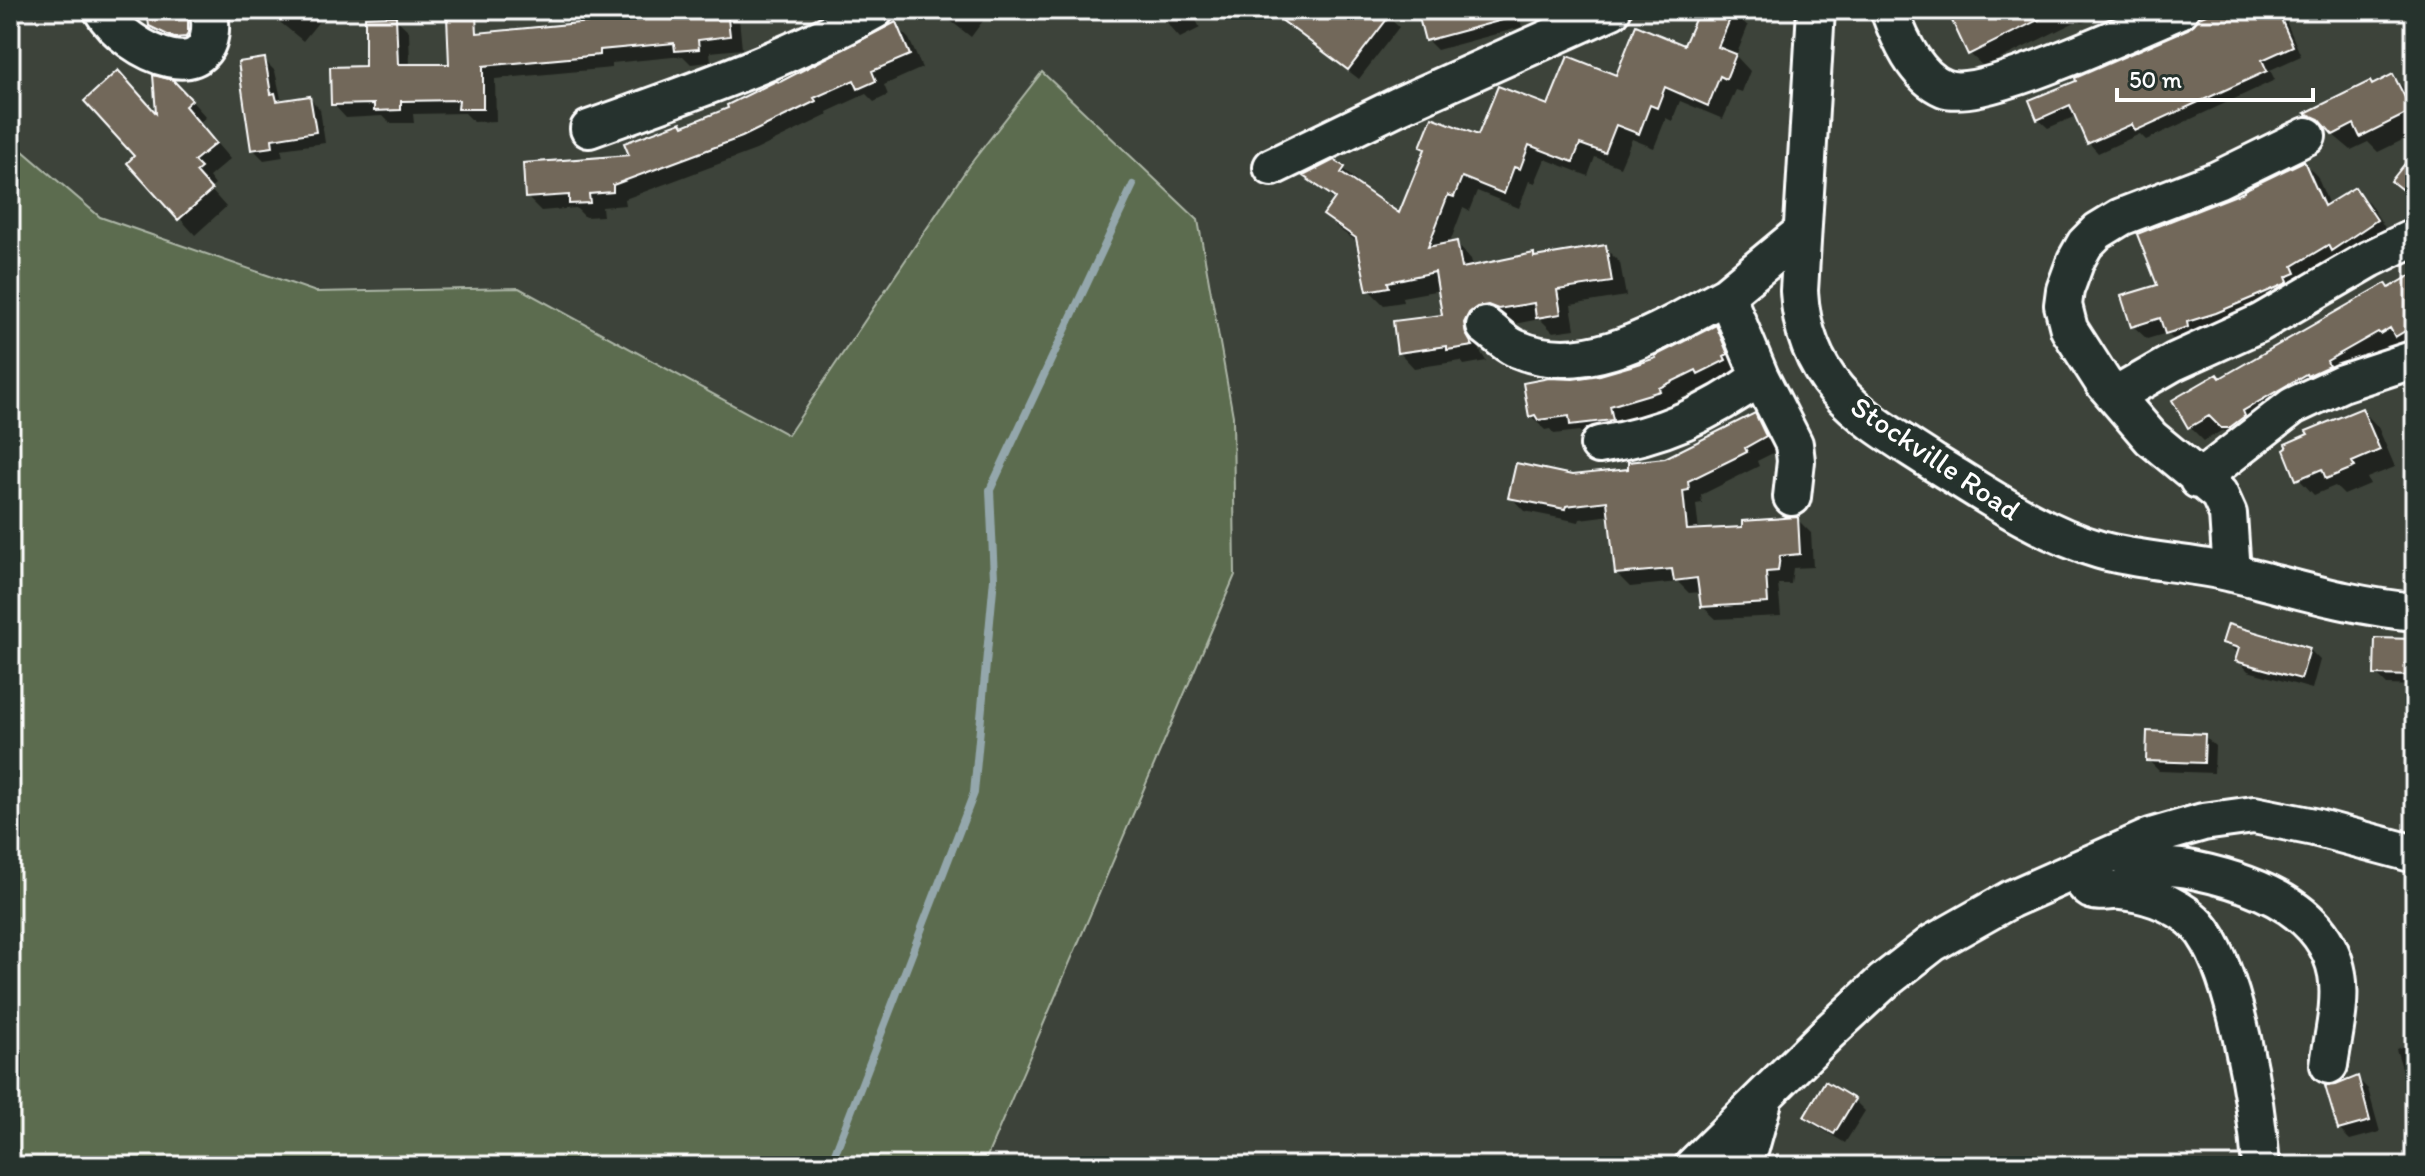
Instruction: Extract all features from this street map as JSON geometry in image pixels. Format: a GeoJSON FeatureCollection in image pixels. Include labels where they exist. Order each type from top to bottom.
{"type":"FeatureCollection","features":[{"type":"Feature","properties":{"kind":"street"},"geometry":{"type":"LineString","coordinates":[[102,10],[134,44],[169,59],[188,59],[202,52],[210,34],[209,10]]}},
{"type":"Feature","properties":{"kind":"street"},"geometry":{"type":"LineString","coordinates":[[589,129],[765,63],[875,10]]}},
{"type":"Feature","properties":{"kind":"street"},"geometry":{"type":"LineString","coordinates":[[1272,167],[1398,106],[1612,10]]}},
{"type":"Feature","properties":{"kind":"street","name":"Stockville Road"},"geometry":{"type":"LineString","coordinates":[[1816,10],[1802,232],[1800,317],[1820,366],[1837,390],[1873,423],[1970,485],[2035,523],[2074,540],[2126,555],[2232,573],[2305,594],[2415,612]]}},
{"type":"Feature","properties":{"kind":"street"},"geometry":{"type":"LineString","coordinates":[[1889,10],[1904,45],[1925,74],[1941,87],[1958,91],[2033,71],[2180,10]]}},
{"type":"Feature","properties":{"kind":"street"},"geometry":{"type":"LineString","coordinates":[[2232,573],[2228,514],[2219,494],[2198,480],[2151,438],[2115,396],[2079,348],[2065,319],[2065,290],[2085,244],[2098,231],[2121,217],[2217,180],[2307,136]]}},
{"type":"Feature","properties":{"kind":"street"},"geometry":{"type":"LineString","coordinates":[[1485,326],[1509,345],[1539,355],[1554,357],[1600,353],[1647,337],[1726,295],[1802,232]]}},
{"type":"Feature","properties":{"kind":"street"},"geometry":{"type":"LineString","coordinates":[[2115,396],[2174,362],[2260,323],[2370,259],[2415,237]]}},
{"type":"Feature","properties":{"kind":"street"},"geometry":{"type":"LineString","coordinates":[[1726,295],[1760,377],[1794,444],[1796,461],[1792,497]]}},
{"type":"Feature","properties":{"kind":"street"},"geometry":{"type":"LineString","coordinates":[[2198,480],[2293,406],[2342,383],[2415,359]]}},
{"type":"Feature","properties":{"kind":"street"},"geometry":{"type":"LineString","coordinates":[[1599,445],[1639,438],[1677,425],[1733,396],[1760,377]]}},
{"type":"Feature","properties":{"kind":"street"},"geometry":{"type":"LineString","coordinates":[[1693,1166],[1883,982],[1933,943],[2011,899],[2151,837],[2203,822],[2254,815],[2314,827],[2415,854]]}},
{"type":"Feature","properties":{"kind":"street"},"geometry":{"type":"LineString","coordinates":[[2118,852],[2138,865],[2194,870],[2251,887],[2296,910],[2312,925],[2327,947],[2337,975],[2336,1014],[2329,1065]]}},
{"type":"Feature","properties":{"kind":"street"},"geometry":{"type":"LineString","coordinates":[[2077,870],[2084,884],[2092,890],[2135,893],[2158,899],[2179,910],[2197,924],[2210,943],[2239,1030],[2254,1104],[2261,1166]]}},
{"type":"Feature","properties":{"kind":"street"},"geometry":{"type":"LineString","coordinates":[[1745,1166],[1765,1095]]}},
{"type":"Feature","properties":{"kind":"green space"},"geometry":{"type":"Polygon","coordinates":[[[1042,72],[1198,220],[1233,416],[1235,575],[983,1166],[10,1166],[10,140],[100,217],[316,292],[519,288],[788,435],[968,167],[1042,72]]]}},
{"type":"Feature","properties":{"kind":"building"},"geometry":{"type":"Polygon","coordinates":[[[147,10],[188,10],[186,37],[174,38],[149,26],[147,10]]]}},
{"type":"Feature","properties":{"kind":"building"},"geometry":{"type":"Polygon","coordinates":[[[727,10],[730,36],[698,40],[699,49],[675,51],[674,43],[600,50],[600,55],[483,66],[483,109],[458,109],[459,100],[401,101],[401,110],[374,111],[374,104],[331,105],[330,67],[365,66],[365,17],[396,16],[398,64],[449,64],[447,16],[476,16],[477,33],[631,18],[631,12],[727,10]]]}},
{"type":"Feature","properties":{"kind":"building"},"geometry":{"type":"Polygon","coordinates":[[[1268,10],[1394,10],[1348,70],[1268,10]]]}},
{"type":"Feature","properties":{"kind":"building"},"geometry":{"type":"Polygon","coordinates":[[[1417,10],[1509,10],[1510,18],[1425,41],[1417,10]]]}},
{"type":"Feature","properties":{"kind":"building"},"geometry":{"type":"Polygon","coordinates":[[[1699,10],[1734,10],[1718,47],[1736,54],[1726,79],[1720,76],[1708,106],[1665,87],[1657,108],[1650,105],[1639,134],[1616,125],[1605,153],[1580,144],[1573,162],[1529,145],[1520,169],[1514,167],[1504,194],[1462,177],[1454,197],[1448,195],[1428,247],[1457,241],[1462,268],[1534,253],[1534,257],[1606,245],[1612,282],[1557,290],[1561,314],[1536,318],[1534,303],[1498,309],[1488,305],[1477,307],[1469,313],[1464,323],[1473,346],[1397,353],[1393,321],[1442,315],[1435,272],[1388,282],[1389,287],[1367,291],[1356,238],[1323,215],[1335,198],[1303,176],[1334,160],[1345,167],[1341,173],[1399,213],[1425,149],[1420,147],[1432,117],[1478,135],[1498,86],[1548,105],[1568,56],[1616,75],[1636,25],[1684,45],[1699,10]]]}},
{"type":"Feature","properties":{"kind":"building"},"geometry":{"type":"Polygon","coordinates":[[[1947,10],[2058,10],[1968,55],[1947,10]]]}},
{"type":"Feature","properties":{"kind":"building"},"geometry":{"type":"Polygon","coordinates":[[[2215,10],[2277,10],[2293,46],[2262,60],[2267,71],[2135,131],[2132,124],[2087,144],[2070,105],[2037,120],[2029,100],[2188,29],[2199,17],[2215,10]]]}},
{"type":"Feature","properties":{"kind":"building"},"geometry":{"type":"Polygon","coordinates":[[[896,22],[910,55],[872,71],[876,81],[858,89],[854,80],[742,137],[613,185],[613,192],[589,194],[590,203],[569,204],[569,195],[525,198],[523,163],[629,155],[624,143],[681,122],[683,126],[728,108],[727,105],[776,81],[780,82],[896,22]]]}},
{"type":"Feature","properties":{"kind":"building"},"geometry":{"type":"Polygon","coordinates":[[[265,58],[271,94],[275,93],[277,101],[310,96],[316,132],[272,139],[273,147],[251,150],[238,62],[265,58]]]}},
{"type":"Feature","properties":{"kind":"building"},"geometry":{"type":"Polygon","coordinates":[[[118,70],[156,113],[153,75],[173,80],[192,100],[185,106],[216,143],[194,161],[201,168],[196,172],[212,190],[178,220],[127,163],[134,156],[84,101],[118,70]]]}},
{"type":"Feature","properties":{"kind":"building"},"geometry":{"type":"Polygon","coordinates":[[[2393,74],[2412,111],[2360,137],[2354,124],[2333,135],[2319,119],[2305,113],[2370,81],[2372,85],[2393,74]]]}},
{"type":"Feature","properties":{"kind":"building"},"geometry":{"type":"Polygon","coordinates":[[[2415,151],[2415,200],[2391,181],[2415,151]]]}},
{"type":"Feature","properties":{"kind":"building"},"geometry":{"type":"Polygon","coordinates":[[[2304,161],[2324,206],[2355,187],[2377,220],[2331,251],[2328,245],[2293,266],[2296,273],[2286,277],[2288,282],[2285,284],[2187,322],[2188,327],[2165,334],[2160,318],[2131,327],[2121,296],[2157,285],[2137,234],[2244,192],[2304,161]]]}},
{"type":"Feature","properties":{"kind":"building"},"geometry":{"type":"Polygon","coordinates":[[[2415,273],[2415,325],[2395,337],[2390,328],[2380,334],[2378,332],[2327,361],[2329,366],[2306,374],[2243,411],[2245,416],[2229,428],[2221,428],[2209,416],[2188,428],[2172,400],[2217,374],[2220,378],[2386,283],[2389,288],[2415,273]]]}},
{"type":"Feature","properties":{"kind":"building"},"geometry":{"type":"Polygon","coordinates":[[[1716,325],[1728,354],[1724,356],[1726,360],[1698,374],[1696,370],[1659,388],[1660,391],[1610,406],[1613,420],[1570,425],[1569,416],[1538,420],[1535,415],[1529,417],[1523,383],[1600,375],[1631,366],[1656,358],[1716,325]]]}},
{"type":"Feature","properties":{"kind":"building"},"geometry":{"type":"Polygon","coordinates":[[[2362,408],[2380,450],[2352,462],[2355,467],[2326,479],[2322,469],[2296,480],[2284,450],[2287,448],[2285,444],[2308,434],[2306,431],[2362,408]]]}},
{"type":"Feature","properties":{"kind":"building"},"geometry":{"type":"Polygon","coordinates":[[[1755,413],[1766,436],[1745,448],[1747,452],[1688,481],[1689,490],[1683,491],[1687,530],[1742,527],[1742,521],[1798,517],[1800,554],[1780,556],[1778,571],[1766,572],[1768,603],[1701,607],[1697,578],[1674,581],[1672,569],[1615,574],[1607,501],[1566,506],[1565,509],[1508,498],[1516,463],[1572,475],[1628,469],[1628,462],[1665,458],[1755,413]]]}},
{"type":"Feature","properties":{"kind":"building"},"geometry":{"type":"Polygon","coordinates":[[[2228,624],[2310,648],[2301,679],[2235,661],[2239,648],[2222,643],[2228,624]]]}},
{"type":"Feature","properties":{"kind":"building"},"geometry":{"type":"Polygon","coordinates":[[[2375,638],[2415,639],[2415,676],[2374,675],[2375,638]]]}},
{"type":"Feature","properties":{"kind":"building"},"geometry":{"type":"Polygon","coordinates":[[[2147,731],[2205,734],[2204,763],[2146,761],[2147,731]]]}},
{"type":"Feature","properties":{"kind":"building"},"geometry":{"type":"Polygon","coordinates":[[[2358,1076],[2370,1121],[2338,1130],[2325,1086],[2358,1076]]]}},
{"type":"Feature","properties":{"kind":"building"},"geometry":{"type":"Polygon","coordinates":[[[1825,1081],[1855,1099],[1834,1134],[1804,1117],[1825,1081]]]}},
{"type":"Feature","properties":{"kind":"waterway"},"geometry":{"type":"LineString","coordinates":[[830,1166],[974,793],[994,578],[990,490],[1133,185]]}}]}
